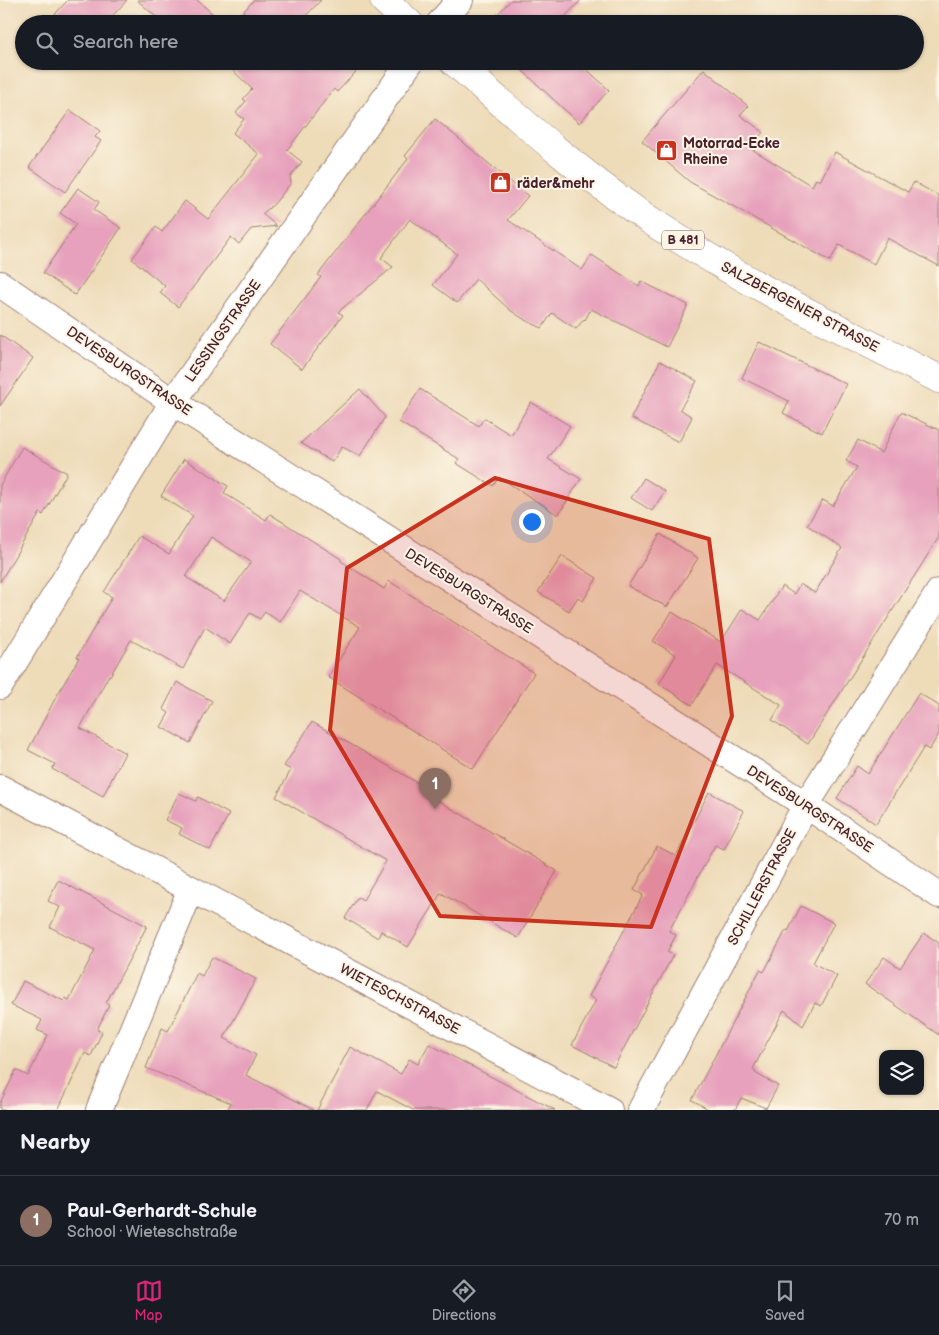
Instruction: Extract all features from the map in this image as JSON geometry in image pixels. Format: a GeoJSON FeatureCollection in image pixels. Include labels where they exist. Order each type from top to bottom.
{"type":"FeatureCollection","features":[{"type":"Feature","properties":{"kind":"main road"},"geometry":{"type":"LineString","coordinates":[[384,0],[400,15]]}},
{"type":"Feature","properties":{"kind":"main road","name":"SALZBERGENER STRASSE"},"geometry":{"type":"LineString","coordinates":[[463,70],[552,147],[634,209],[716,262],[839,329],[939,379]]}},
{"type":"Feature","properties":{"kind":"street"},"geometry":{"type":"LineString","coordinates":[[448,15],[460,0]]}},
{"type":"Feature","properties":{"kind":"street","name":"LESSINGSTRASSE"},"geometry":{"type":"LineString","coordinates":[[0,686],[173,402],[405,70]]}},
{"type":"Feature","properties":{"kind":"street","name":"DEVESBURGSTRASSE"},"geometry":{"type":"LineString","coordinates":[[0,284],[173,402],[806,805],[939,895]]}},
{"type":"Feature","properties":{"kind":"street","name":"SCHILLERSTRASSE"},"geometry":{"type":"LineString","coordinates":[[642,1110],[806,805],[939,592]]}},
{"type":"Feature","properties":{"kind":"street","name":"WIETESCHSTRASSE"},"geometry":{"type":"LineString","coordinates":[[0,788],[609,1110]]}},
{"type":"Feature","properties":{"kind":"street"},"geometry":{"type":"LineString","coordinates":[[99,1110],[191,889]]}},
{"type":"Feature","properties":{"kind":"highlighted area"},"geometry":{"type":"Polygon","coordinates":[[[495,478],[709,539],[732,716],[651,927],[440,916],[330,730],[347,568],[495,478]]]}},
{"type":"Feature","properties":{"kind":"building"},"geometry":{"type":"Polygon","coordinates":[[[68,0],[127,0],[113,15],[54,15],[68,0]]]}},
{"type":"Feature","properties":{"kind":"building"},"geometry":{"type":"Polygon","coordinates":[[[137,0],[197,0],[214,15],[154,15],[137,0]]]}},
{"type":"Feature","properties":{"kind":"building"},"geometry":{"type":"Polygon","coordinates":[[[254,0],[321,0],[307,15],[240,15],[254,0]]]}},
{"type":"Feature","properties":{"kind":"building"},"geometry":{"type":"Polygon","coordinates":[[[511,0],[581,0],[567,15],[497,15],[511,0]]]}},
{"type":"Feature","properties":{"kind":"building"},"geometry":{"type":"Polygon","coordinates":[[[232,70],[358,70],[337,92],[334,89],[287,150],[302,162],[290,177],[291,183],[274,204],[262,214],[277,226],[251,229],[239,244],[231,237],[178,307],[160,293],[165,286],[132,259],[156,227],[162,232],[185,201],[208,219],[259,154],[233,133],[244,119],[236,113],[246,101],[243,99],[252,89],[232,70]]]}},
{"type":"Feature","properties":{"kind":"building"},"geometry":{"type":"Polygon","coordinates":[[[522,70],[588,70],[609,90],[579,123],[522,70]]]}},
{"type":"Feature","properties":{"kind":"building"},"geometry":{"type":"Polygon","coordinates":[[[703,70],[705,70],[748,106],[740,115],[763,132],[750,148],[812,186],[816,179],[820,181],[835,152],[908,192],[914,182],[939,196],[939,266],[887,238],[874,264],[839,245],[830,261],[690,182],[642,141],[703,70]]]}},
{"type":"Feature","properties":{"kind":"building"},"geometry":{"type":"Polygon","coordinates":[[[70,110],[100,131],[95,137],[101,141],[65,192],[29,167],[70,110]]]}},
{"type":"Feature","properties":{"kind":"building"},"geometry":{"type":"Polygon","coordinates":[[[435,119],[528,196],[508,220],[582,270],[592,255],[639,286],[641,281],[688,305],[667,347],[591,309],[585,320],[576,329],[552,313],[542,328],[510,310],[476,279],[457,303],[433,285],[457,254],[410,219],[381,258],[393,267],[338,312],[343,315],[302,369],[270,344],[321,277],[318,275],[408,159],[405,156],[435,119]]]}},
{"type":"Feature","properties":{"kind":"building"},"geometry":{"type":"Polygon","coordinates":[[[78,188],[99,202],[94,210],[121,228],[75,295],[43,273],[76,224],[60,213],[78,188]]]}},
{"type":"Feature","properties":{"kind":"building"},"geometry":{"type":"Polygon","coordinates":[[[0,335],[33,358],[0,406],[0,335]]]}},
{"type":"Feature","properties":{"kind":"building"},"geometry":{"type":"Polygon","coordinates":[[[759,342],[846,384],[822,433],[783,413],[789,401],[742,378],[759,342]]]}},
{"type":"Feature","properties":{"kind":"building"},"geometry":{"type":"Polygon","coordinates":[[[660,361],[697,381],[680,409],[692,417],[679,442],[631,418],[660,361]]]}},
{"type":"Feature","properties":{"kind":"building"},"geometry":{"type":"Polygon","coordinates":[[[360,389],[385,417],[360,456],[342,447],[332,462],[301,443],[360,389]]]}},
{"type":"Feature","properties":{"kind":"building"},"geometry":{"type":"Polygon","coordinates":[[[420,389],[479,426],[484,418],[511,435],[531,402],[570,426],[548,459],[581,479],[558,515],[499,477],[493,486],[456,463],[459,459],[399,422],[420,389]]]}},
{"type":"Feature","properties":{"kind":"building"},"geometry":{"type":"Polygon","coordinates":[[[901,412],[939,430],[939,537],[808,744],[772,720],[781,705],[717,665],[692,705],[659,684],[676,655],[653,641],[672,612],[721,642],[742,609],[760,620],[782,586],[794,594],[800,584],[815,593],[842,548],[807,525],[823,500],[833,506],[857,467],[846,461],[858,440],[881,453],[901,412]]]}},
{"type":"Feature","properties":{"kind":"building"},"geometry":{"type":"Polygon","coordinates":[[[22,447],[67,473],[43,515],[40,513],[0,582],[0,485],[22,447]]]}},
{"type":"Feature","properties":{"kind":"building"},"geometry":{"type":"Polygon","coordinates":[[[184,459],[228,486],[224,493],[266,520],[270,514],[384,589],[389,581],[534,673],[473,769],[328,677],[360,627],[300,591],[280,622],[265,612],[260,619],[250,613],[230,644],[205,627],[183,669],[131,640],[80,728],[125,753],[103,796],[52,769],[55,764],[28,750],[79,658],[77,657],[112,597],[104,592],[139,536],[169,554],[193,516],[161,496],[184,459]],[[211,537],[186,577],[224,601],[251,562],[211,537]]]}},
{"type":"Feature","properties":{"kind":"building"},"geometry":{"type":"Polygon","coordinates":[[[644,478],[665,491],[652,511],[631,498],[644,478]]]}},
{"type":"Feature","properties":{"kind":"building"},"geometry":{"type":"Polygon","coordinates":[[[660,534],[698,558],[667,607],[628,586],[660,534]]]}},
{"type":"Feature","properties":{"kind":"building"},"geometry":{"type":"Polygon","coordinates":[[[562,556],[597,578],[583,601],[578,597],[569,611],[538,592],[562,556]]]}},
{"type":"Feature","properties":{"kind":"building"},"geometry":{"type":"Polygon","coordinates":[[[177,682],[212,701],[190,743],[161,727],[169,713],[163,709],[177,682]]]}},
{"type":"Feature","properties":{"kind":"building"},"geometry":{"type":"Polygon","coordinates":[[[919,693],[939,706],[939,734],[929,750],[924,747],[876,824],[837,798],[857,766],[868,774],[919,693]]]}},
{"type":"Feature","properties":{"kind":"building"},"geometry":{"type":"Polygon","coordinates":[[[312,722],[430,790],[427,794],[557,871],[518,938],[441,893],[408,947],[381,931],[378,938],[345,918],[358,897],[363,900],[386,861],[276,797],[291,770],[284,766],[312,722]]]}},
{"type":"Feature","properties":{"kind":"building"},"geometry":{"type":"Polygon","coordinates":[[[709,792],[744,811],[724,849],[715,845],[669,931],[676,935],[667,952],[673,955],[614,1067],[572,1045],[596,1000],[589,996],[643,895],[634,890],[657,846],[676,856],[709,792]]]}},
{"type":"Feature","properties":{"kind":"building"},"geometry":{"type":"Polygon","coordinates":[[[179,793],[196,801],[198,797],[229,814],[210,850],[179,834],[182,828],[165,820],[179,793]]]}},
{"type":"Feature","properties":{"kind":"building"},"geometry":{"type":"Polygon","coordinates":[[[58,880],[147,926],[106,1003],[109,1005],[97,1030],[102,1032],[91,1056],[85,1053],[58,1110],[0,1110],[0,1103],[16,1070],[28,1076],[48,1035],[37,1030],[42,1020],[11,1005],[23,981],[64,1001],[65,998],[69,1000],[95,950],[50,927],[60,907],[48,901],[58,880]]]}},
{"type":"Feature","properties":{"kind":"building"},"geometry":{"type":"Polygon","coordinates":[[[801,906],[834,923],[813,963],[837,976],[821,1006],[815,1003],[803,1026],[784,1010],[753,1069],[756,1071],[755,1073],[778,1086],[766,1108],[741,1098],[735,1110],[710,1110],[692,1100],[760,970],[764,972],[801,906]]]}},
{"type":"Feature","properties":{"kind":"building"},"geometry":{"type":"Polygon","coordinates":[[[924,933],[939,943],[939,1035],[865,984],[884,957],[900,968],[924,933]]]}},
{"type":"Feature","properties":{"kind":"building"},"geometry":{"type":"Polygon","coordinates":[[[212,957],[256,979],[224,1038],[256,1055],[246,1075],[314,1110],[227,1110],[231,1103],[146,1068],[162,1028],[168,1031],[197,973],[202,976],[212,957]]]}},
{"type":"Feature","properties":{"kind":"building"},"geometry":{"type":"Polygon","coordinates":[[[429,1044],[555,1110],[413,1110],[377,1091],[367,1110],[317,1110],[350,1047],[401,1074],[409,1059],[418,1064],[429,1044]]]}},
{"type":"Feature","properties":{"kind":"place","name":"Motorrad-Ecke Rheine"},"geometry":{"type":"Point","coordinates":[667,151]}},
{"type":"Feature","properties":{"kind":"place","name":"räder&mehr"},"geometry":{"type":"Point","coordinates":[501,183]}},
{"type":"Feature","properties":{"kind":"place","name":"Paul-Gerhardt-Schule"},"geometry":{"type":"Point","coordinates":[435,809]}}]}
